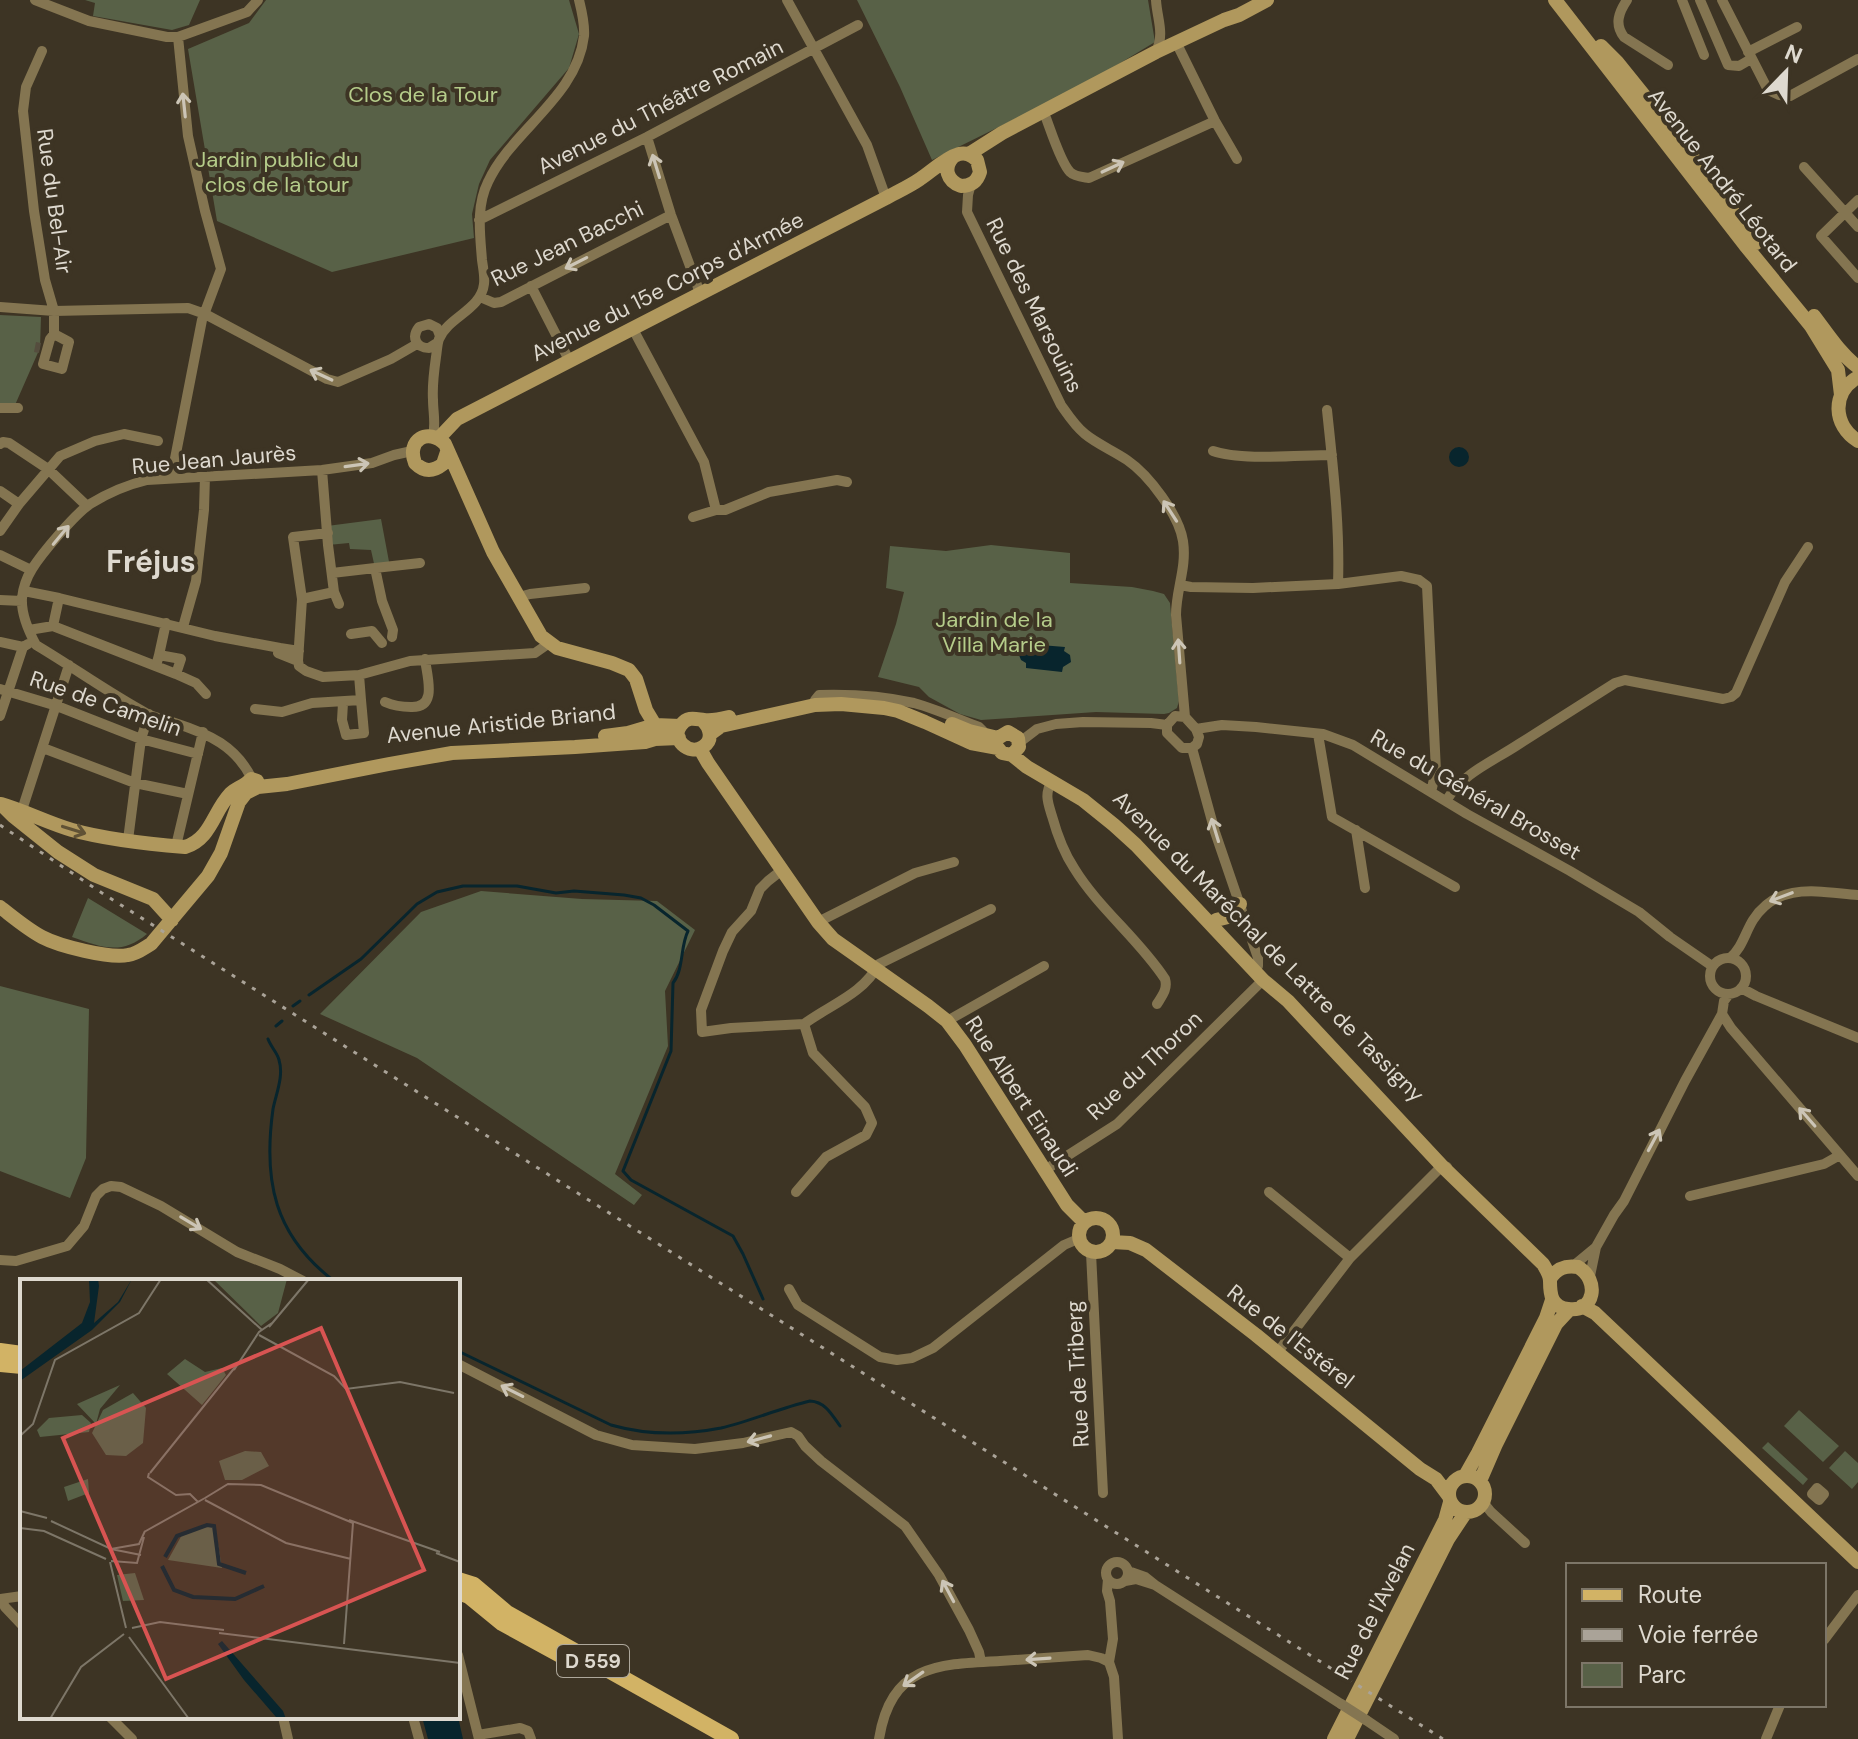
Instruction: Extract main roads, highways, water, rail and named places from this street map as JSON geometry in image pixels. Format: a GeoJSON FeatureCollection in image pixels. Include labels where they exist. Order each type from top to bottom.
{"type":"FeatureCollection","features":[{"type":"Feature","properties":{"kind":"main road"},"geometry":{"type":"LineString","coordinates":[[974,159],[985,154],[993,145],[1178,46],[1226,25],[1267,0]]}},
{"type":"Feature","properties":{"kind":"main road","name":"Avenue André Léotard"},"geometry":{"type":"LineString","coordinates":[[1555,0],[1811,326],[1838,370],[1841,395],[1839,418],[1845,430],[1858,441]]}},
{"type":"Feature","properties":{"kind":"main road","name":"Avenue André Léotard"},"geometry":{"type":"LineString","coordinates":[[1565,0],[1679,139],[1746,231],[1839,349],[1858,367]]}},
{"type":"Feature","properties":{"kind":"main road"},"geometry":{"type":"LineString","coordinates":[[974,159],[1002,133],[1156,52],[1178,46]]}},
{"type":"Feature","properties":{"kind":"main road"},"geometry":{"type":"LineString","coordinates":[[963,153],[974,159],[978,177],[971,184],[956,184],[948,176],[947,166],[953,157],[963,153]]}},
{"type":"Feature","properties":{"kind":"main road","name":"Avenue du 15e Corps d'Armée"},"geometry":{"type":"LineString","coordinates":[[441,447],[452,423],[886,198],[953,157]]}},
{"type":"Feature","properties":{"kind":"main road","name":"Avenue du 15e Corps d'Armée"},"geometry":{"type":"LineString","coordinates":[[920,179],[948,176]]}},
{"type":"Feature","properties":{"kind":"main road"},"geometry":{"type":"LineString","coordinates":[[1841,395],[1845,387],[1858,377]]}},
{"type":"Feature","properties":{"kind":"main road"},"geometry":{"type":"LineString","coordinates":[[441,447],[433,470],[420,468],[415,463],[414,444],[426,436],[441,447],[456,466],[493,552],[541,636],[551,645],[574,654],[629,670],[636,679],[651,731]]}},
{"type":"Feature","properties":{"kind":"main road"},"geometry":{"type":"LineString","coordinates":[[441,447],[488,552],[535,634],[545,646],[566,656],[612,667],[628,675],[651,731]]}},
{"type":"Feature","properties":{"kind":"main road"},"geometry":{"type":"LineString","coordinates":[[815,700],[848,700],[896,705],[1006,744],[971,743],[898,711],[841,704],[796,708],[721,726],[710,734],[707,743],[700,749],[682,745],[679,732],[687,719],[719,720],[782,705],[815,700]]}},
{"type":"Feature","properties":{"kind":"main road"},"geometry":{"type":"LineString","coordinates":[[702,720],[710,734]]}},
{"type":"Feature","properties":{"kind":"main road","name":"Avenue Aristide Briand"},"geometry":{"type":"LineString","coordinates":[[253,784],[287,784],[452,753],[645,742],[651,731],[679,732]]}},
{"type":"Feature","properties":{"kind":"main road","name":"Avenue du Maréchal de Lattre de Tassigny"},"geometry":{"type":"LineString","coordinates":[[1006,744],[1027,767],[1083,800],[1136,845],[1442,1166],[1537,1257],[1547,1269],[1550,1279]]}},
{"type":"Feature","properties":{"kind":"main road","name":"Avenue du Maréchal de Lattre de Tassigny"},"geometry":{"type":"LineString","coordinates":[[1006,744],[1056,774],[1109,814],[1216,920],[1260,973],[1292,998],[1544,1257],[1583,1270],[1590,1276],[1593,1289],[1581,1305]]}},
{"type":"Feature","properties":{"kind":"main road","name":"Rue Albert Einaudi"},"geometry":{"type":"LineString","coordinates":[[700,749],[818,922],[833,939],[947,1021],[1067,1205],[1084,1222]]}},
{"type":"Feature","properties":{"kind":"main road"},"geometry":{"type":"LineString","coordinates":[[0,803],[91,835],[185,847],[199,840],[227,797],[235,790],[253,784]]}},
{"type":"Feature","properties":{"kind":"main road"},"geometry":{"type":"LineString","coordinates":[[0,907],[48,940],[112,955],[126,956],[139,952],[151,944],[208,876],[221,853],[239,802],[253,784]]}},
{"type":"Feature","properties":{"kind":"main road"},"geometry":{"type":"LineString","coordinates":[[0,803],[58,852],[94,875],[153,899],[172,920]]}},
{"type":"Feature","properties":{"kind":"main road"},"geometry":{"type":"LineString","coordinates":[[1216,920],[1228,917],[1240,904]]}},
{"type":"Feature","properties":{"kind":"main road"},"geometry":{"type":"LineString","coordinates":[[1096,1218],[1107,1222],[1113,1232],[1112,1242],[1104,1251],[1091,1253],[1084,1248],[1078,1239],[1084,1222],[1096,1218]]}},
{"type":"Feature","properties":{"kind":"main road","name":"Rue de l'Estérel"},"geometry":{"type":"LineString","coordinates":[[1112,1242],[1130,1243],[1146,1250],[1436,1479],[1449,1499]]}},
{"type":"Feature","properties":{"kind":"main road"},"geometry":{"type":"LineString","coordinates":[[1567,1267],[1557,1270],[1550,1279],[1552,1300],[1559,1307],[1581,1305],[1608,1317],[1858,1552]]}},
{"type":"Feature","properties":{"kind":"main road"},"geometry":{"type":"LineString","coordinates":[[1436,1479],[1460,1478],[1476,1478],[1485,1491],[1483,1502],[1476,1510],[1466,1512],[1457,1509],[1449,1499],[1449,1489],[1460,1478],[1487,1437],[1552,1300]]}},
{"type":"Feature","properties":{"kind":"main road"},"geometry":{"type":"LineString","coordinates":[[1480,1481],[1556,1324],[1581,1305]]}},
{"type":"Feature","properties":{"kind":"main road"},"geometry":{"type":"LineString","coordinates":[[1581,1305],[1595,1313],[1858,1562]]}},
{"type":"Feature","properties":{"kind":"main road"},"geometry":{"type":"LineString","coordinates":[[0,1351],[20,1354]]}},
{"type":"Feature","properties":{"kind":"main road"},"geometry":{"type":"LineString","coordinates":[[0,1364],[20,1366]]}},
{"type":"Feature","properties":{"kind":"main road","name":"Rue de l'Avelan"},"geometry":{"type":"LineString","coordinates":[[1334,1739],[1445,1520],[1449,1499]]}},
{"type":"Feature","properties":{"kind":"main road","name":"Rue de l'Avelan"},"geometry":{"type":"LineString","coordinates":[[1347,1739],[1448,1539],[1466,1512]]}},
{"type":"Feature","properties":{"kind":"main road","name":"D 559"},"geometry":{"type":"LineString","coordinates":[[460,1581],[474,1585],[507,1613],[731,1739]]}},
{"type":"Feature","properties":{"kind":"main road","name":"D 559"},"geometry":{"type":"LineString","coordinates":[[460,1593],[469,1596],[502,1623],[710,1739]]}},
{"type":"Feature","properties":{"kind":"water"},"geometry":{"type":"Polygon","coordinates":[[[1459,447],[1466,450],[1469,457],[1466,464],[1459,467],[1452,464],[1449,457],[1452,450],[1459,447]]]}},
{"type":"Feature","properties":{"kind":"water"},"geometry":{"type":"Polygon","coordinates":[[[1028,644],[1065,647],[1064,651],[1070,655],[1071,662],[1063,667],[1062,672],[1026,668],[1019,655],[1028,648],[1028,644]]]}},
{"type":"Feature","properties":{"kind":"water"},"geometry":{"type":"Polygon","coordinates":[[[423,1719],[458,1719],[463,1739],[428,1739],[423,1719]]]}},
{"type":"Feature","properties":{"kind":"waterway"},"geometry":{"type":"LineString","coordinates":[[309,995],[361,959],[417,904],[437,892],[463,886],[517,886],[556,893],[574,891],[624,895],[641,898],[654,905],[688,931],[679,971],[673,983],[671,1051],[623,1171],[631,1180],[733,1236],[763,1299]]}},
{"type":"Feature","properties":{"kind":"waterway"},"geometry":{"type":"LineString","coordinates":[[293,1006],[300,1001]]}},
{"type":"Feature","properties":{"kind":"waterway"},"geometry":{"type":"LineString","coordinates":[[276,1026],[282,1021]]}},
{"type":"Feature","properties":{"kind":"waterway"},"geometry":{"type":"LineString","coordinates":[[268,1039],[280,1066],[270,1135],[272,1183],[277,1205],[298,1245],[332,1279]]}},
{"type":"Feature","properties":{"kind":"waterway"},"geometry":{"type":"LineString","coordinates":[[460,1352],[611,1425],[638,1431],[680,1433],[707,1430],[810,1401],[824,1406],[840,1426]]}},
{"type":"Feature","properties":{"kind":"tunnel"},"geometry":{"type":"LineString","coordinates":[[35,347],[40,348]]}},
{"type":"Feature","properties":{"kind":"railway"},"geometry":{"type":"LineString","coordinates":[[0,825],[102,893],[1443,1739]]}},
{"type":"Feature","properties":{"kind":"district","name":"Fréjus"},"geometry":{"type":"Point","coordinates":[151,562]}},
{"type":"Feature","properties":{"kind":"park label","name":"Clos de la Tour"},"geometry":{"type":"Point","coordinates":[423,94]}},
{"type":"Feature","properties":{"kind":"park label","name":"Jardin public du clos de la tour"},"geometry":{"type":"Point","coordinates":[277,172]}},
{"type":"Feature","properties":{"kind":"park label","name":"Jardin de la Villa Marie"},"geometry":{"type":"Point","coordinates":[994,632]}}]}
